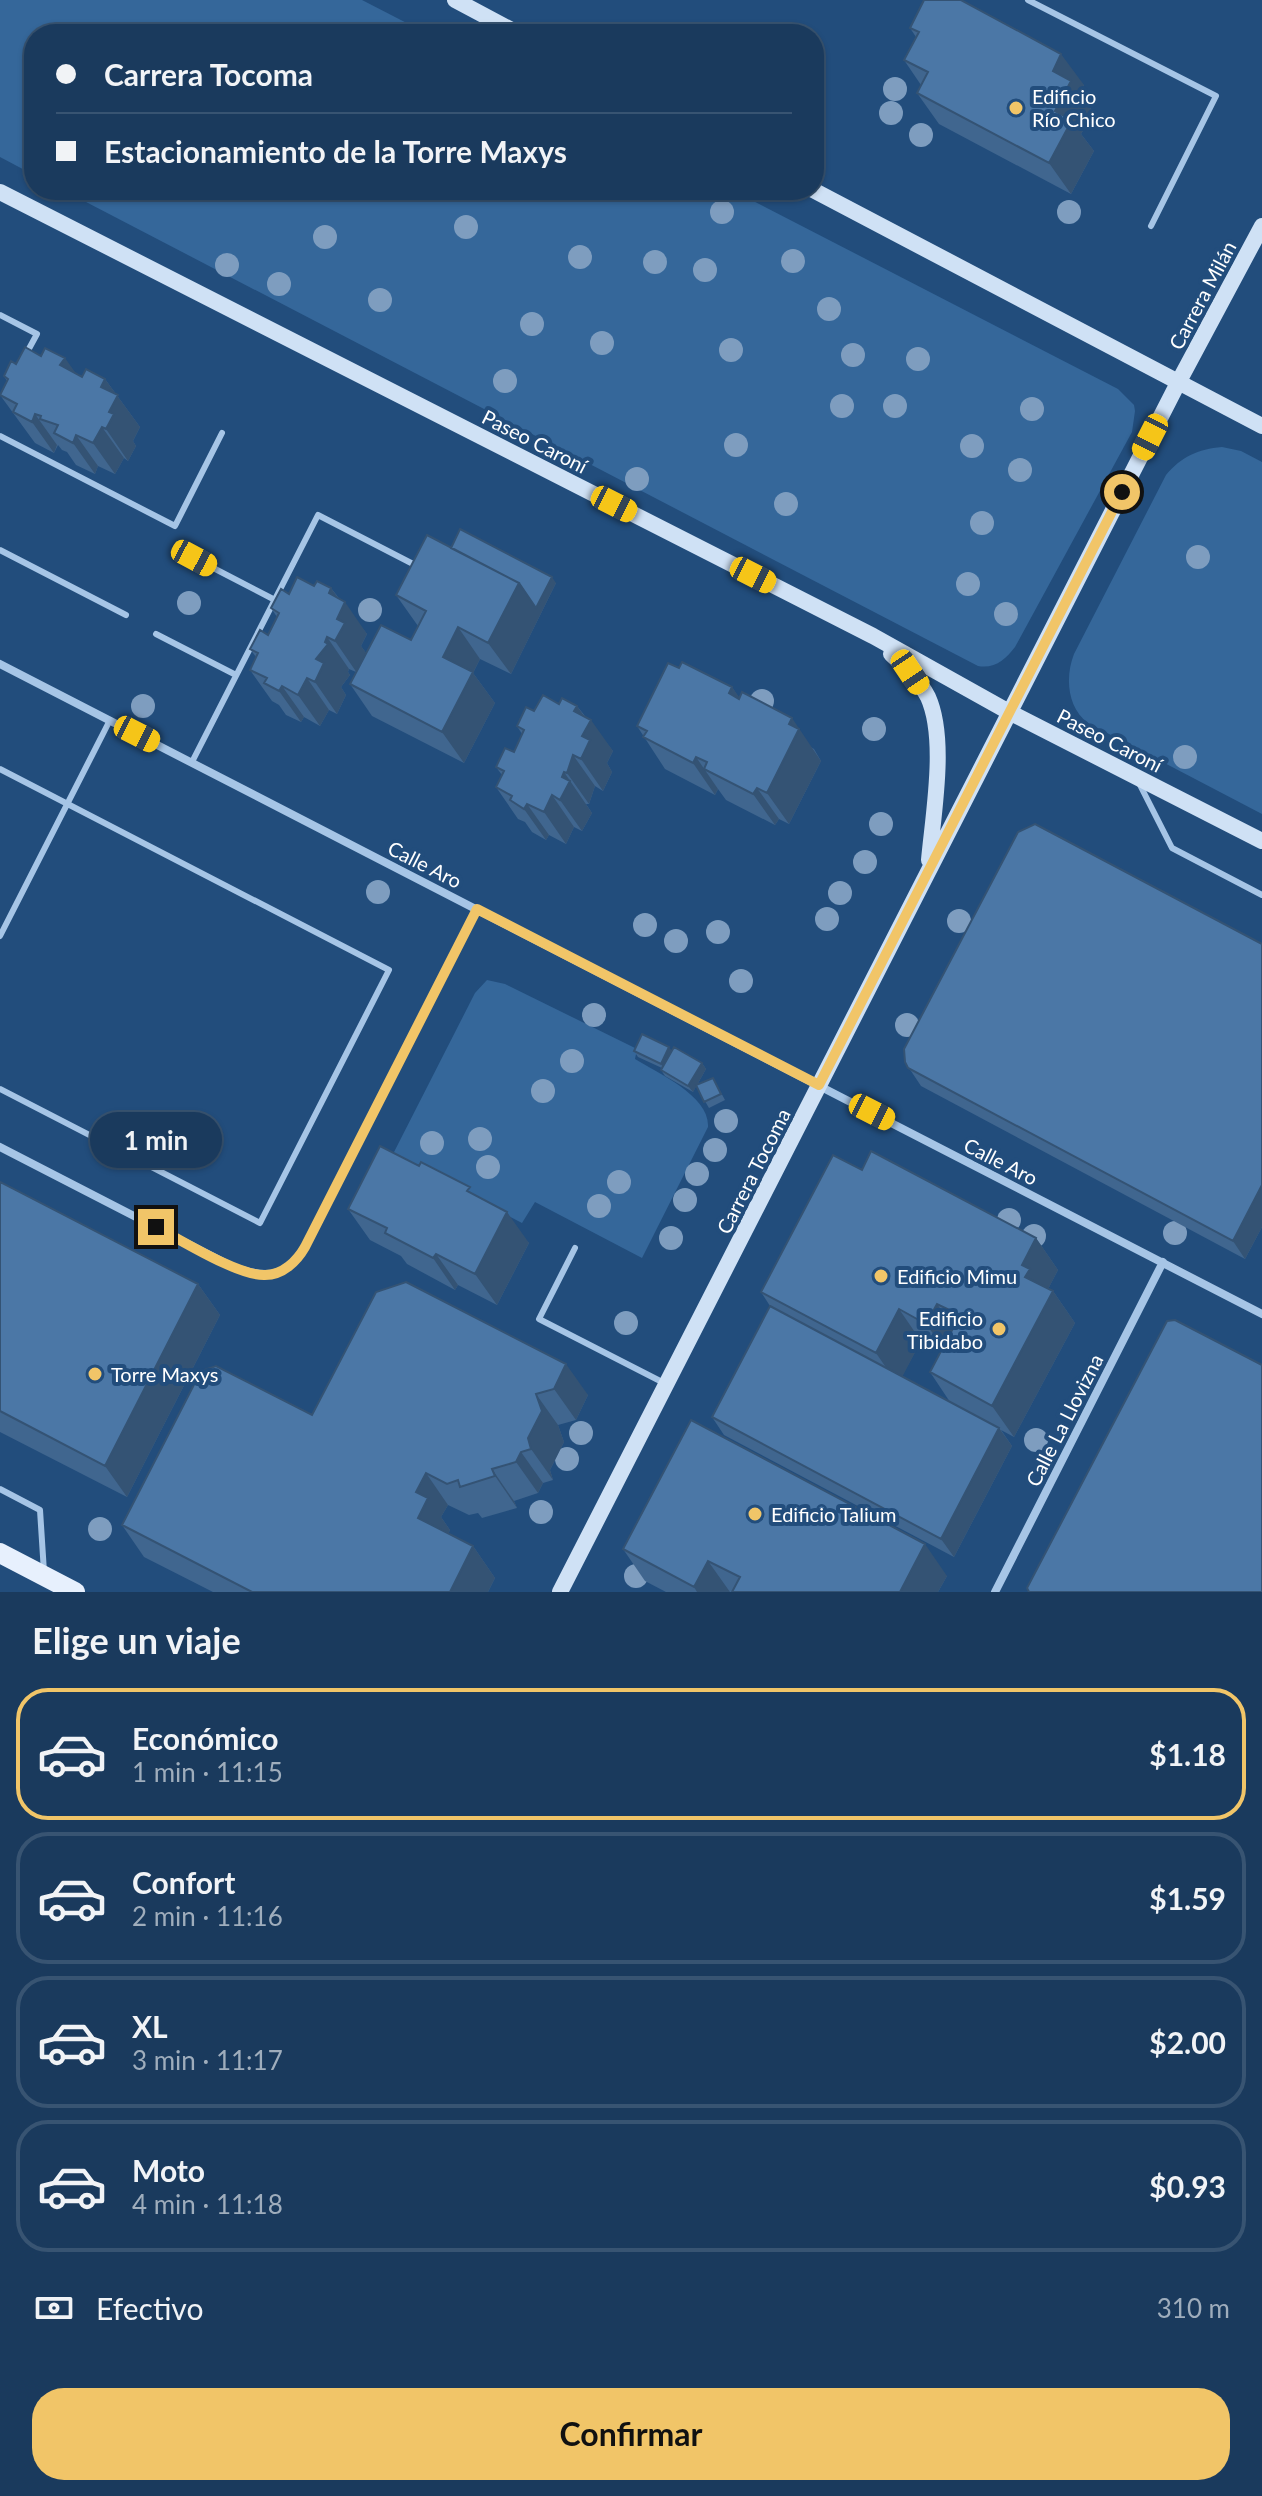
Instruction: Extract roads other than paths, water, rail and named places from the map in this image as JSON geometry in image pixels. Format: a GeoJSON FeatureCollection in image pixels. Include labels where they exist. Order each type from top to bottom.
{"type":"FeatureCollection","features":[{"type":"Feature","properties":{"kind":"main road"},"geometry":{"type":"LineString","coordinates":[[0,1553],[75,1592]]}},
{"type":"Feature","properties":{"kind":"street"},"geometry":{"type":"LineString","coordinates":[[455,0],[500,24]]}},
{"type":"Feature","properties":{"kind":"street","name":"Paseo Caroní"},"geometry":{"type":"LineString","coordinates":[[0,192],[873,636],[1009,712],[1262,841]]}},
{"type":"Feature","properties":{"kind":"street"},"geometry":{"type":"LineString","coordinates":[[824,196],[1262,426]]}},
{"type":"Feature","properties":{"kind":"street","name":"Carrera Milán"},"geometry":{"type":"LineString","coordinates":[[1178,383],[1262,226]]}},
{"type":"Feature","properties":{"kind":"street","name":"Carrera Tocoma"},"geometry":{"type":"LineString","coordinates":[[560,1592],[1178,383]]}},
{"type":"Feature","properties":{"kind":"street"},"geometry":{"type":"LineString","coordinates":[[873,636],[910,672],[928,698],[938,763],[928,871]]}},
{"type":"Feature","properties":{"kind":"street","name":"Calle Aro"},"geometry":{"type":"LineString","coordinates":[[0,664],[1262,1314]]}},
{"type":"Feature","properties":{"kind":"street"},"geometry":{"type":"LineString","coordinates":[[0,1147],[233,1267],[256,1275],[277,1273],[294,1262],[305,1247],[477,909]]}},
{"type":"Feature","properties":{"kind":"street","name":"Calle La Llovizna"},"geometry":{"type":"LineString","coordinates":[[995,1592],[1163,1262]]}},
{"type":"Feature","properties":{"kind":"lane"},"geometry":{"type":"LineString","coordinates":[[1028,0],[1216,96],[1151,226]]}},
{"type":"Feature","properties":{"kind":"lane"},"geometry":{"type":"LineString","coordinates":[[0,315],[37,334],[22,362]]}},
{"type":"Feature","properties":{"kind":"lane"},"geometry":{"type":"LineString","coordinates":[[0,436],[175,526],[222,433]]}},
{"type":"Feature","properties":{"kind":"lane"},"geometry":{"type":"LineString","coordinates":[[192,762],[318,515],[415,565]]}},
{"type":"Feature","properties":{"kind":"lane"},"geometry":{"type":"LineString","coordinates":[[0,550],[126,615]]}},
{"type":"Feature","properties":{"kind":"lane"},"geometry":{"type":"LineString","coordinates":[[194,558],[275,600]]}},
{"type":"Feature","properties":{"kind":"lane"},"geometry":{"type":"LineString","coordinates":[[156,634],[236,675]]}},
{"type":"Feature","properties":{"kind":"lane"},"geometry":{"type":"LineString","coordinates":[[0,936],[110,720]]}},
{"type":"Feature","properties":{"kind":"lane"},"geometry":{"type":"LineString","coordinates":[[0,769],[389,970],[260,1223],[0,1089]]}},
{"type":"Feature","properties":{"kind":"lane"},"geometry":{"type":"LineString","coordinates":[[1136,776],[1172,848],[1262,895]]}},
{"type":"Feature","properties":{"kind":"lane"},"geometry":{"type":"LineString","coordinates":[[575,1248],[539,1319],[666,1384]]}},
{"type":"Feature","properties":{"kind":"lane"},"geometry":{"type":"LineString","coordinates":[[0,1489],[40,1510],[44,1576]]}},
{"type":"Feature","properties":{"kind":"place","name":"Edificio Río Chico"},"geometry":{"type":"Point","coordinates":[1016,108]}},
{"type":"Feature","properties":{"kind":"place","name":"Edificio Mimu"},"geometry":{"type":"Point","coordinates":[881,1276]}},
{"type":"Feature","properties":{"kind":"place","name":"Edificio Tibidabo"},"geometry":{"type":"Point","coordinates":[999,1329]}},
{"type":"Feature","properties":{"kind":"place","name":"Torre Maxys"},"geometry":{"type":"Point","coordinates":[95,1374]}},
{"type":"Feature","properties":{"kind":"place","name":"Edificio Talium"},"geometry":{"type":"Point","coordinates":[755,1514]}}]}
